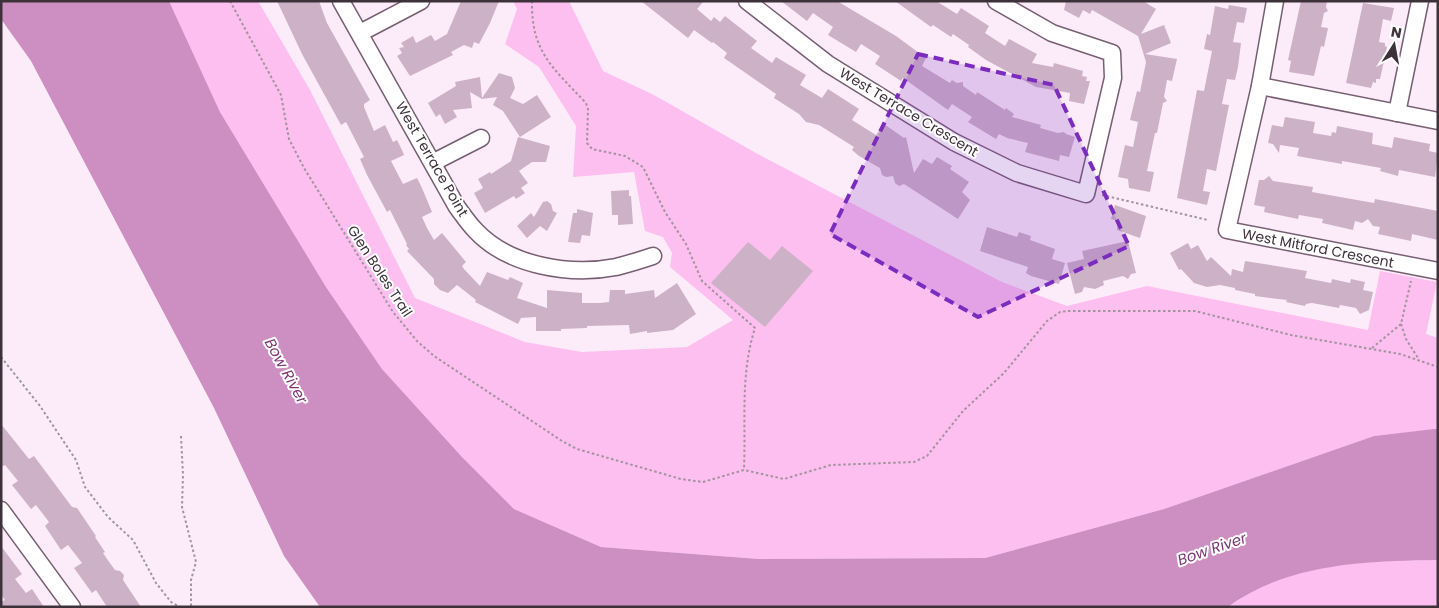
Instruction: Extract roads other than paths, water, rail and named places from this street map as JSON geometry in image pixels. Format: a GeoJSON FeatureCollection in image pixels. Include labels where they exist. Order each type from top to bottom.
{"type":"FeatureCollection","features":[{"type":"Feature","properties":{"kind":"street","name":"West Terrace Point"},"geometry":{"type":"LineString","coordinates":[[341,1],[434,162],[457,206],[476,232],[501,251],[530,262],[562,268],[590,270],[616,267],[653,256]]}},
{"type":"Feature","properties":{"kind":"street"},"geometry":{"type":"LineString","coordinates":[[360,33],[421,1]]}},
{"type":"Feature","properties":{"kind":"street","name":"West Terrace Crescent"},"geometry":{"type":"LineString","coordinates":[[747,1],[828,64],[954,142],[1017,173],[1086,194],[1113,78],[1112,53],[1052,33],[996,1]]}},
{"type":"Feature","properties":{"kind":"street"},"geometry":{"type":"LineString","coordinates":[[1274,1],[1260,86],[1438,121]]}},
{"type":"Feature","properties":{"kind":"street"},"geometry":{"type":"LineString","coordinates":[[1398,114],[1420,1]]}},
{"type":"Feature","properties":{"kind":"street","name":"West Mitford Crescent"},"geometry":{"type":"LineString","coordinates":[[1260,86],[1227,230],[1438,271]]}},
{"type":"Feature","properties":{"kind":"street"},"geometry":{"type":"LineString","coordinates":[[434,162],[481,138]]}},
{"type":"Feature","properties":{"kind":"street"},"geometry":{"type":"LineString","coordinates":[[1,510],[72,607]]}},
{"type":"Feature","properties":{"kind":"water","name":"Bow River"},"geometry":{"type":"Polygon","coordinates":[[[1,1],[169,1],[220,112],[326,287],[382,369],[462,457],[514,509],[601,547],[759,559],[985,558],[1164,509],[1374,436],[1438,429],[1438,560],[1328,567],[1276,581],[1251,592],[1228,607],[320,607],[284,556],[214,408],[31,61],[1,19],[1,1]]]}}]}
